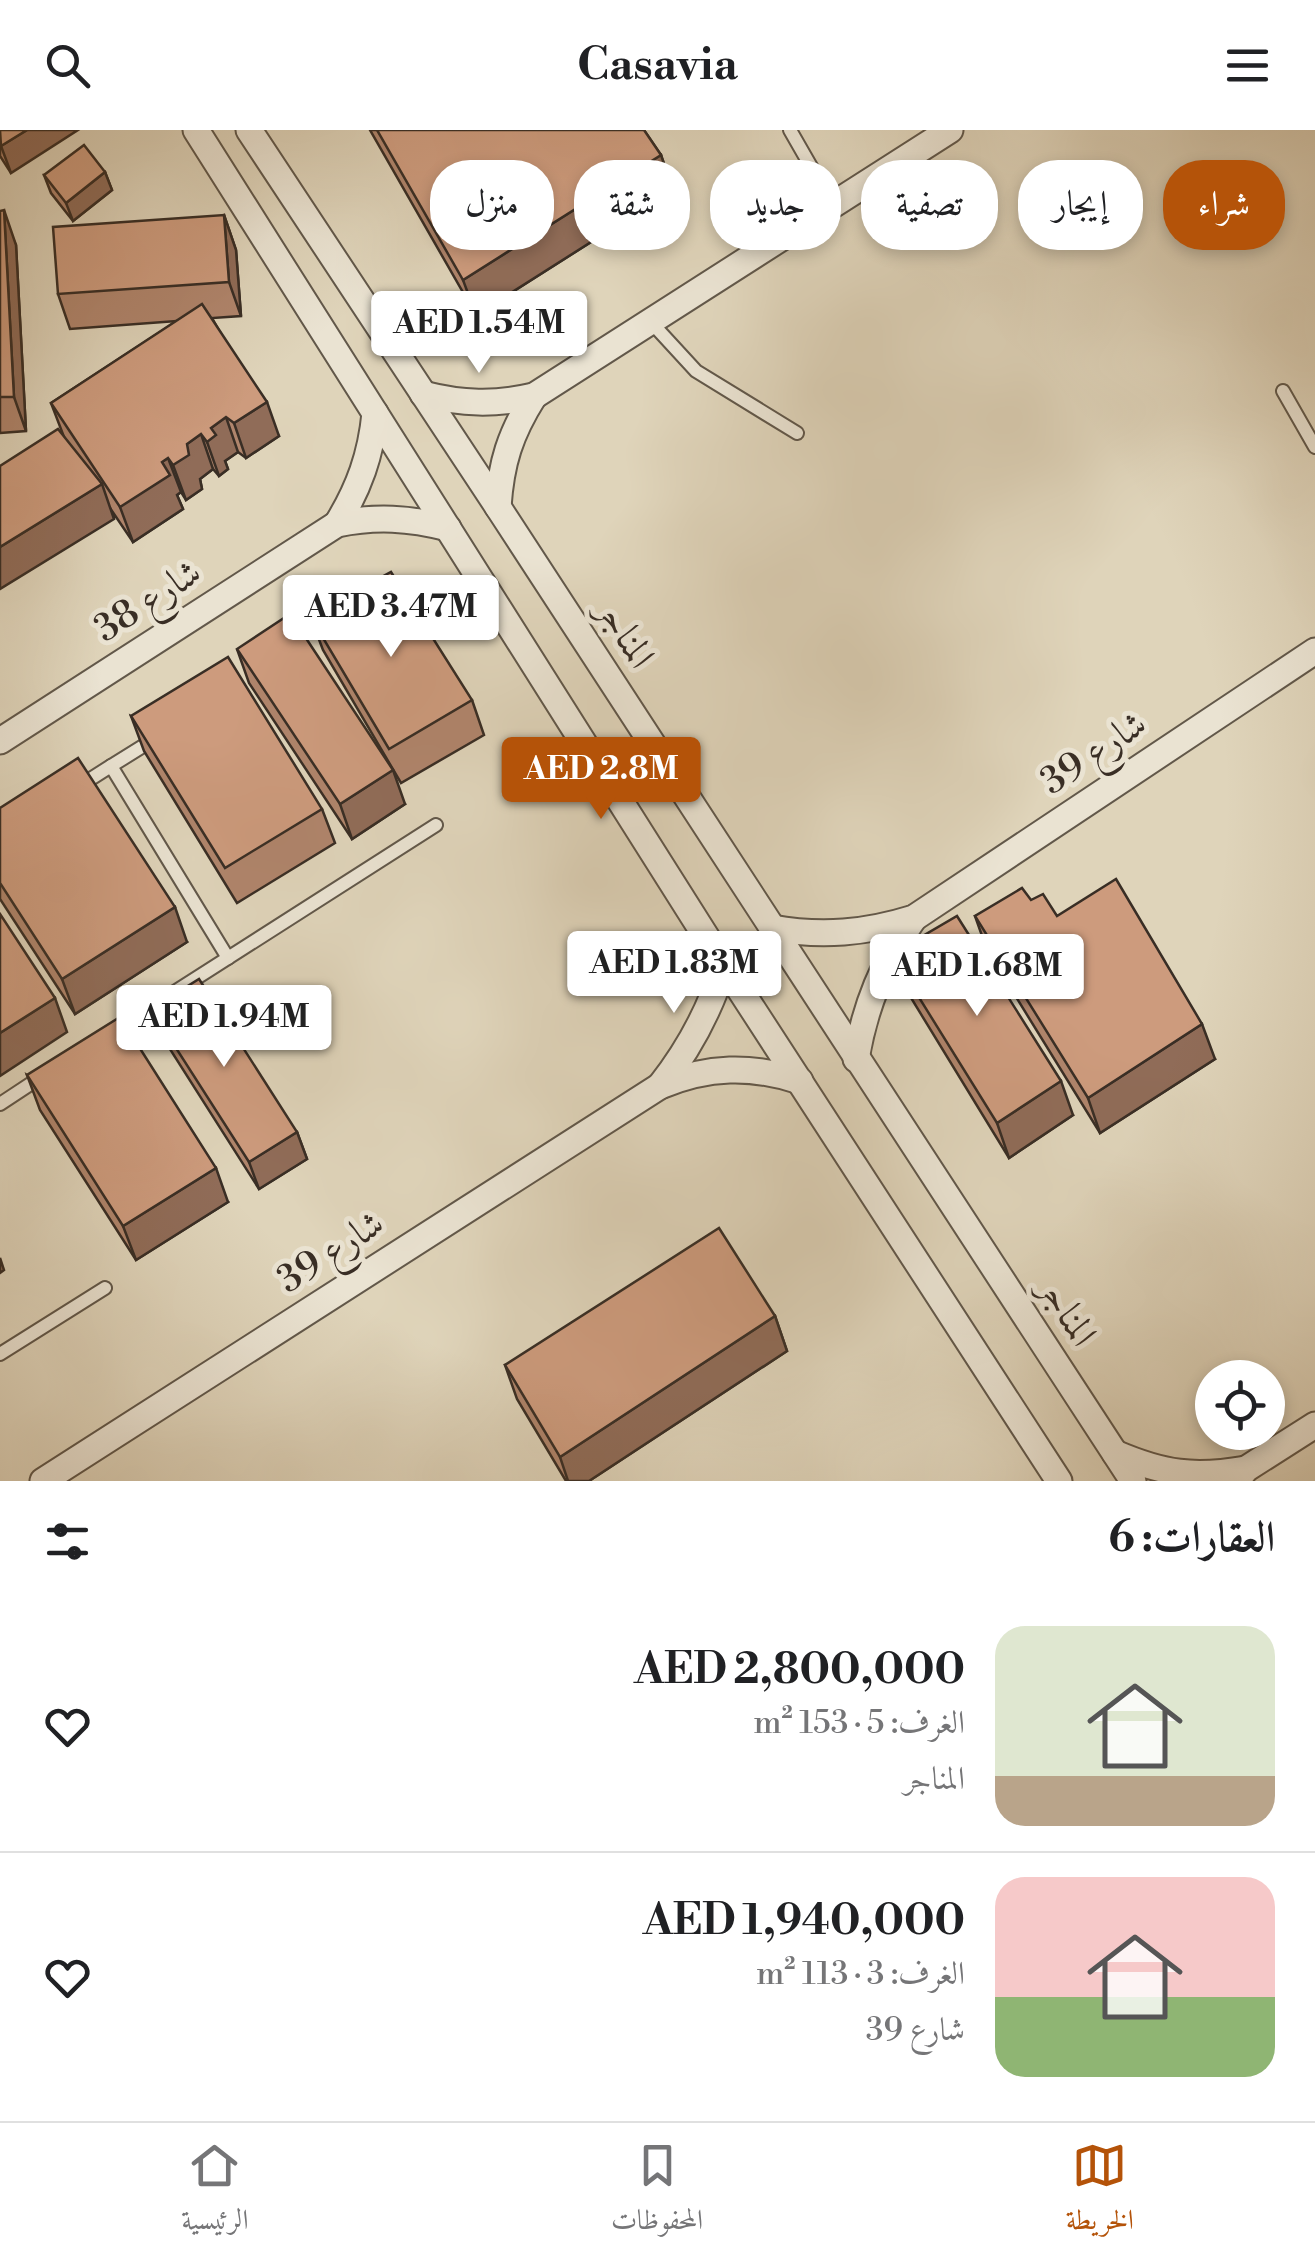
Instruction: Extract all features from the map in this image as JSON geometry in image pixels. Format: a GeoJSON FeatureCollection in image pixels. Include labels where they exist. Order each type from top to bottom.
{"type":"FeatureCollection","features":[{"type":"Feature","properties":{"kind":"street"},"geometry":{"type":"LineString","coordinates":[[196,130],[724,965],[1059,1481]]}},
{"type":"Feature","properties":{"kind":"street","name":"المناجر"},"geometry":{"type":"LineString","coordinates":[[249,130],[1132,1481]]}},
{"type":"Feature","properties":{"kind":"street"},"geometry":{"type":"LineString","coordinates":[[841,199],[950,130]]}},
{"type":"Feature","properties":{"kind":"street"},"geometry":{"type":"LineString","coordinates":[[423,394],[478,404],[534,396],[761,250]]}},
{"type":"Feature","properties":{"kind":"street"},"geometry":{"type":"LineString","coordinates":[[498,508],[507,449],[534,396]]}},
{"type":"Feature","properties":{"kind":"street","name":"شارع 38"},"geometry":{"type":"LineString","coordinates":[[336,524],[364,471],[375,413]]}},
{"type":"Feature","properties":{"kind":"street","name":"شارع 38"},"geometry":{"type":"LineString","coordinates":[[0,741],[336,524],[392,518],[448,528]]}},
{"type":"Feature","properties":{"kind":"street","name":"شارع 39"},"geometry":{"type":"LineString","coordinates":[[772,928],[800,933],[858,932],[914,918],[1315,651]]}},
{"type":"Feature","properties":{"kind":"street","name":"شارع 39"},"geometry":{"type":"LineString","coordinates":[[856,1058],[861,1028],[882,970],[914,918]]}},
{"type":"Feature","properties":{"kind":"street","name":"شارع 39"},"geometry":{"type":"LineString","coordinates":[[660,1086],[692,1041],[724,965]]}},
{"type":"Feature","properties":{"kind":"street","name":"شارع 39"},"geometry":{"type":"LineString","coordinates":[[42,1481],[660,1086],[682,1076],[730,1068],[800,1081]]}},
{"type":"Feature","properties":{"kind":"street"},"geometry":{"type":"LineString","coordinates":[[1114,1452],[1146,1466],[1178,1473],[1241,1475],[1315,1425]]}},
{"type":"Feature","properties":{"kind":"lane"},"geometry":{"type":"LineString","coordinates":[[790,130],[807,160]]}},
{"type":"Feature","properties":{"kind":"lane"},"geometry":{"type":"LineString","coordinates":[[650,321],[696,372],[797,432]]}},
{"type":"Feature","properties":{"kind":"lane"},"geometry":{"type":"LineString","coordinates":[[1283,391],[1315,447]]}},
{"type":"Feature","properties":{"kind":"lane"},"geometry":{"type":"LineString","coordinates":[[64,796],[161,734]]}},
{"type":"Feature","properties":{"kind":"lane"},"geometry":{"type":"LineString","coordinates":[[112,766],[228,958]]}},
{"type":"Feature","properties":{"kind":"lane"},"geometry":{"type":"LineString","coordinates":[[98,1041],[436,825]]}},
{"type":"Feature","properties":{"kind":"lane"},"geometry":{"type":"LineString","coordinates":[[0,1104],[49,1072]]}},
{"type":"Feature","properties":{"kind":"lane"},"geometry":{"type":"LineString","coordinates":[[0,1354],[105,1288]]}},
{"type":"Feature","properties":{"kind":"building"},"geometry":{"type":"Polygon","coordinates":[[[0,130],[27,130],[1,146],[0,130]]]}},
{"type":"Feature","properties":{"kind":"building"},"geometry":{"type":"Polygon","coordinates":[[[377,130],[644,130],[661,155],[653,160],[574,160],[574,210],[554,223],[554,160],[430,160],[430,222],[377,130]]]}},
{"type":"Feature","properties":{"kind":"building"},"geometry":{"type":"Polygon","coordinates":[[[84,145],[105,172],[66,203],[44,175],[84,145]]]}},
{"type":"Feature","properties":{"kind":"building"},"geometry":{"type":"Polygon","coordinates":[[[4,210],[14,397],[0,397],[0,211],[4,210]]]}},
{"type":"Feature","properties":{"kind":"building"},"geometry":{"type":"Polygon","coordinates":[[[224,215],[229,282],[58,294],[53,227],[224,215]]]}},
{"type":"Feature","properties":{"kind":"building"},"geometry":{"type":"Polygon","coordinates":[[[446,250],[511,250],[463,280],[446,250]]]}},
{"type":"Feature","properties":{"kind":"building"},"geometry":{"type":"Polygon","coordinates":[[[202,304],[267,402],[234,423],[226,417],[211,428],[216,435],[207,442],[201,434],[187,444],[189,455],[173,465],[168,458],[162,462],[170,475],[120,507],[51,403],[202,304]]]}},
{"type":"Feature","properties":{"kind":"building"},"geometry":{"type":"Polygon","coordinates":[[[58,429],[102,484],[0,547],[0,466],[58,429]]]}},
{"type":"Feature","properties":{"kind":"building"},"geometry":{"type":"Polygon","coordinates":[[[391,572],[472,700],[389,749],[310,616],[391,572]]]}},
{"type":"Feature","properties":{"kind":"building"},"geometry":{"type":"Polygon","coordinates":[[[290,614],[393,770],[340,804],[237,649],[290,614]]]}},
{"type":"Feature","properties":{"kind":"building"},"geometry":{"type":"Polygon","coordinates":[[[228,657],[322,809],[225,868],[131,716],[228,657]]]}},
{"type":"Feature","properties":{"kind":"building"},"geometry":{"type":"Polygon","coordinates":[[[78,758],[175,907],[62,979],[0,883],[0,808],[78,758]]]}},
{"type":"Feature","properties":{"kind":"building"},"geometry":{"type":"Polygon","coordinates":[[[1116,879],[1202,1024],[1088,1098],[975,916],[1022,888],[1031,900],[1043,894],[1057,916],[1116,879]]]}},
{"type":"Feature","properties":{"kind":"building"},"geometry":{"type":"Polygon","coordinates":[[[0,914],[55,998],[0,1033],[0,914]]]}},
{"type":"Feature","properties":{"kind":"building"},"geometry":{"type":"Polygon","coordinates":[[[957,916],[1061,1081],[997,1123],[892,954],[957,916]]]}},
{"type":"Feature","properties":{"kind":"building"},"geometry":{"type":"Polygon","coordinates":[[[199,979],[297,1132],[249,1162],[151,1009],[199,979]]]}},
{"type":"Feature","properties":{"kind":"building"},"geometry":{"type":"Polygon","coordinates":[[[120,1017],[216,1168],[123,1226],[27,1075],[120,1017]]]}},
{"type":"Feature","properties":{"kind":"building"},"geometry":{"type":"Polygon","coordinates":[[[719,1228],[775,1316],[560,1457],[505,1365],[719,1228]]]}}]}
